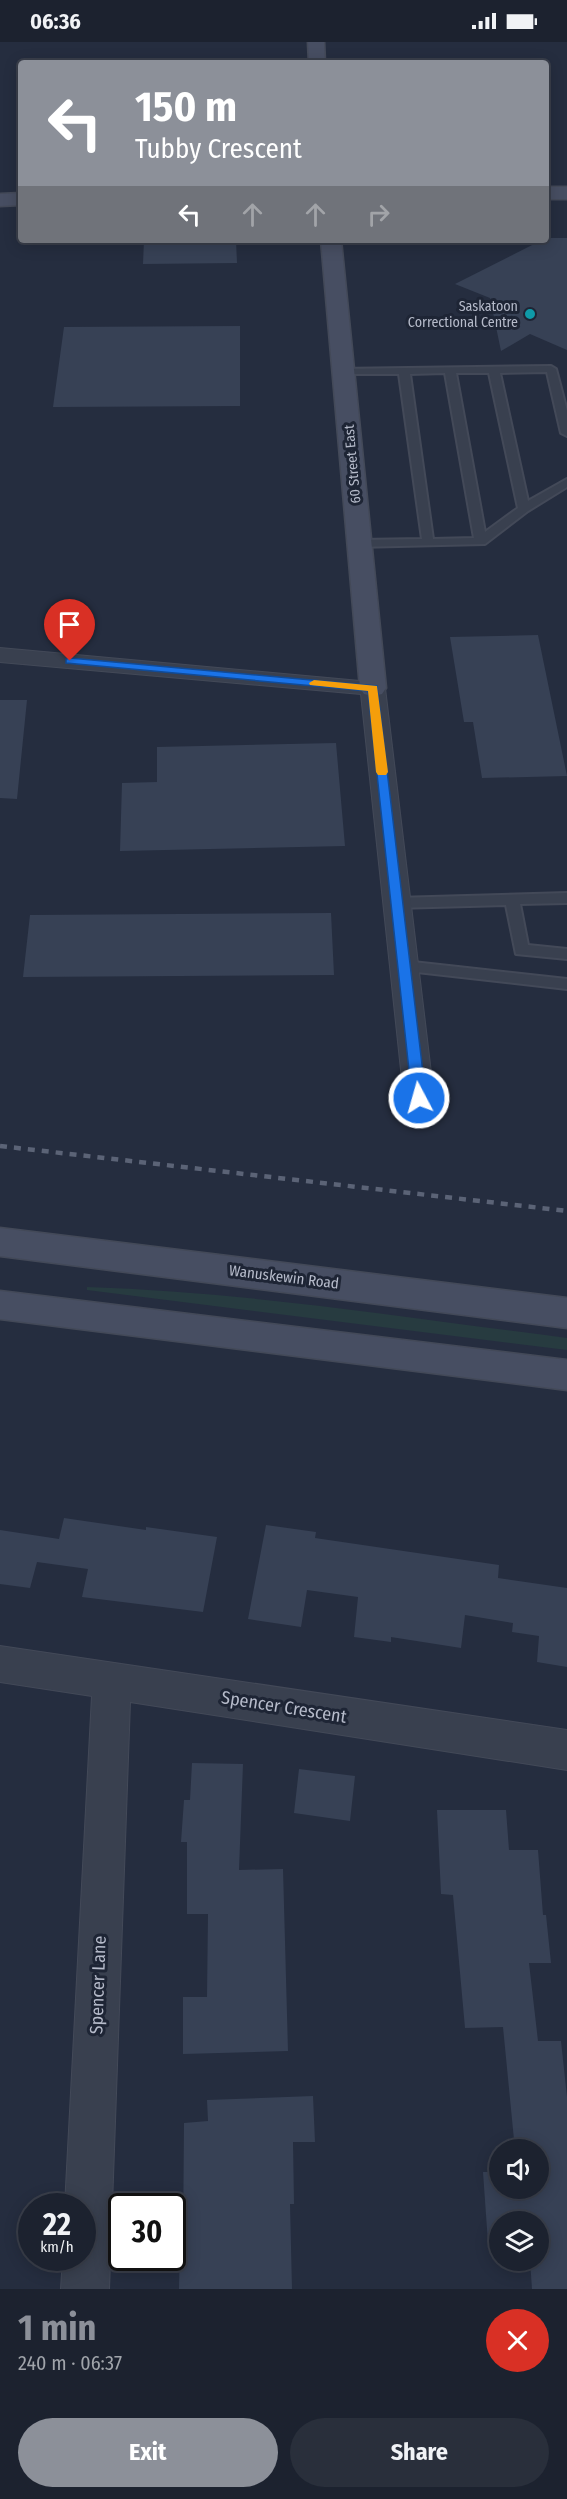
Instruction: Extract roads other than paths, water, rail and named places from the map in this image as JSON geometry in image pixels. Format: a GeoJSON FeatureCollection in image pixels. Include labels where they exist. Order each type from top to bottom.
{"type":"FeatureCollection","features":[{"type":"Feature","properties":{"kind":"street"},"geometry":{"type":"LineString","coordinates":[[316,42],[317,60]]}},
{"type":"Feature","properties":{"kind":"street"},"geometry":{"type":"LineString","coordinates":[[549,193],[567,193]]}},
{"type":"Feature","properties":{"kind":"street"},"geometry":{"type":"LineString","coordinates":[[0,200],[18,199]]}},
{"type":"Feature","properties":{"kind":"street","name":"60 Street East"},"geometry":{"type":"LineString","coordinates":[[331,243],[373,688]]}},
{"type":"Feature","properties":{"kind":"street"},"geometry":{"type":"LineString","coordinates":[[0,655],[373,688],[419,1098]]}},
{"type":"Feature","properties":{"kind":"street","name":"Wanuskewin Road"},"geometry":{"type":"LineString","coordinates":[[0,1242],[567,1313]]}},
{"type":"Feature","properties":{"kind":"street"},"geometry":{"type":"LineString","coordinates":[[0,1305],[567,1375]]}},
{"type":"Feature","properties":{"kind":"street","name":"Spencer Crescent"},"geometry":{"type":"LineString","coordinates":[[0,1664],[567,1750]]}},
{"type":"Feature","properties":{"kind":"street","name":"Spencer Lane"},"geometry":{"type":"LineString","coordinates":[[85,2289],[112,1681]]}},
{"type":"Feature","properties":{"kind":"lane"},"geometry":{"type":"LineString","coordinates":[[343,371],[551,369],[567,433]]}},
{"type":"Feature","properties":{"kind":"lane"},"geometry":{"type":"LineString","coordinates":[[450,370],[481,541]]}},
{"type":"Feature","properties":{"kind":"lane"},"geometry":{"type":"LineString","coordinates":[[494,370],[524,509]]}},
{"type":"Feature","properties":{"kind":"lane"},"geometry":{"type":"LineString","coordinates":[[404,371],[428,542]]}},
{"type":"Feature","properties":{"kind":"lane"},"geometry":{"type":"LineString","coordinates":[[360,544],[481,541],[524,509],[567,482]]}},
{"type":"Feature","properties":{"kind":"lane"},"geometry":{"type":"LineString","coordinates":[[396,903],[567,898]]}},
{"type":"Feature","properties":{"kind":"lane"},"geometry":{"type":"LineString","coordinates":[[512,900],[521,950],[567,954]]}},
{"type":"Feature","properties":{"kind":"lane"},"geometry":{"type":"LineString","coordinates":[[404,966],[567,984]]}},
{"type":"Feature","properties":{"kind":"railway"},"geometry":{"type":"LineString","coordinates":[[0,1146],[567,1211]]}},
{"type":"Feature","properties":{"kind":"place","name":"Saskatoon Correctional Centre"},"geometry":{"type":"Point","coordinates":[530,314]}}]}
